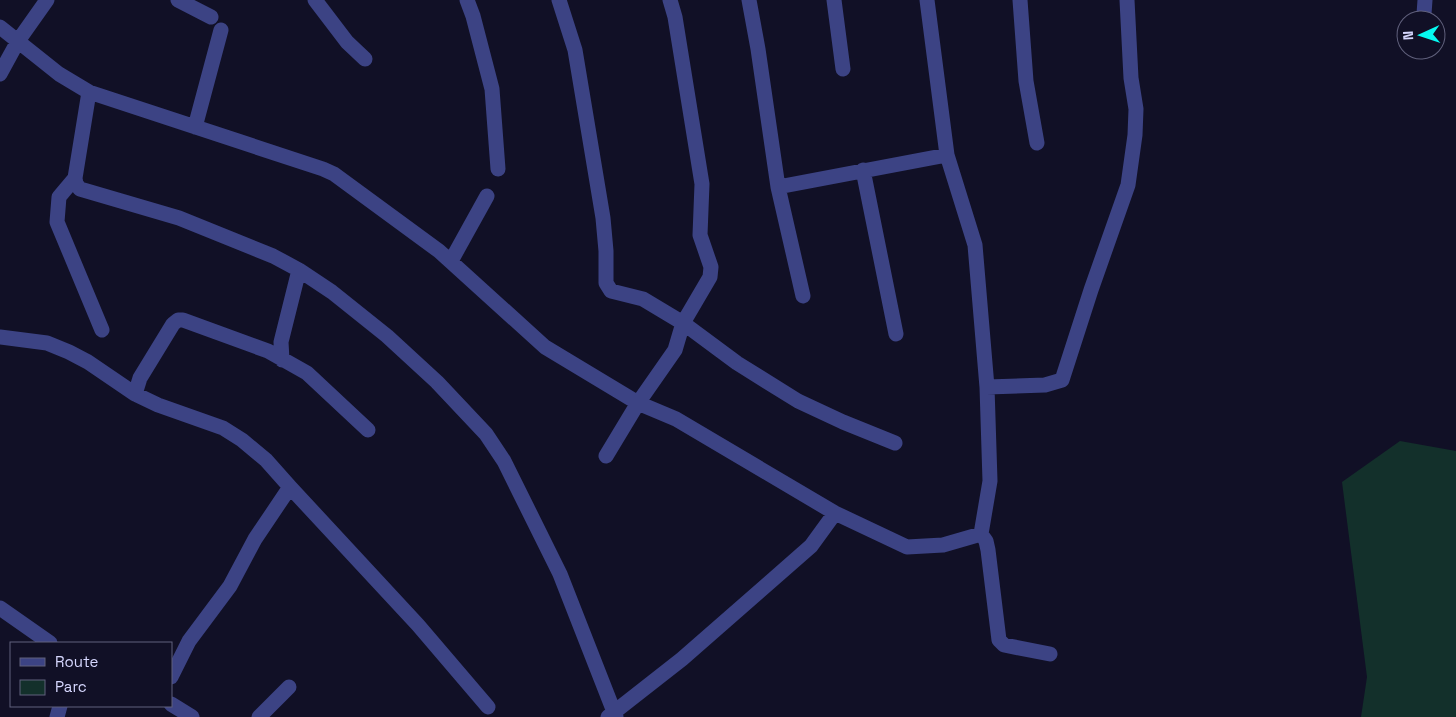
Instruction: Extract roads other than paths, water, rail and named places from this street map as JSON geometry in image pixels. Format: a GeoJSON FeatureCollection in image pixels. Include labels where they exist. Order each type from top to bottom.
{"type":"FeatureCollection","features":[{"type":"Feature","properties":{"kind":"street"},"geometry":{"type":"LineString","coordinates":[[0,74],[18,41],[46,0]]}},
{"type":"Feature","properties":{"kind":"street"},"geometry":{"type":"LineString","coordinates":[[178,0],[211,18]]}},
{"type":"Feature","properties":{"kind":"street"},"geometry":{"type":"LineString","coordinates":[[315,0],[347,42],[365,59]]}},
{"type":"Feature","properties":{"kind":"street"},"geometry":{"type":"LineString","coordinates":[[467,0],[492,89],[498,169]]}},
{"type":"Feature","properties":{"kind":"street"},"geometry":{"type":"LineString","coordinates":[[559,0],[575,50],[603,218],[606,283],[611,291],[643,299],[683,323],[737,363],[798,401],[895,443]]}},
{"type":"Feature","properties":{"kind":"street"},"geometry":{"type":"LineString","coordinates":[[606,456],[638,403],[675,350],[683,323],[710,277],[711,267],[700,235],[702,184],[675,17],[670,0]]}},
{"type":"Feature","properties":{"kind":"street"},"geometry":{"type":"LineString","coordinates":[[749,0],[778,187],[803,296]]}},
{"type":"Feature","properties":{"kind":"street"},"geometry":{"type":"LineString","coordinates":[[834,0],[842,68]]}},
{"type":"Feature","properties":{"kind":"street"},"geometry":{"type":"LineString","coordinates":[[927,0],[947,155],[975,245],[987,387],[990,481],[981,534],[986,541],[988,550],[999,640],[1004,644],[1050,654]]}},
{"type":"Feature","properties":{"kind":"street"},"geometry":{"type":"LineString","coordinates":[[1020,0],[1026,80],[1036,143]]}},
{"type":"Feature","properties":{"kind":"street"},"geometry":{"type":"LineString","coordinates":[[987,387],[1046,385],[1062,380],[1128,185],[1135,135],[1136,109],[1131,78],[1127,0]]}},
{"type":"Feature","properties":{"kind":"street"},"geometry":{"type":"LineString","coordinates":[[0,27],[59,74],[89,92],[334,174],[439,251],[538,342],[638,403],[676,419],[835,514],[907,548],[943,545],[981,534]]}},
{"type":"Feature","properties":{"kind":"street"},"geometry":{"type":"LineString","coordinates":[[195,127],[221,30]]}},
{"type":"Feature","properties":{"kind":"street"},"geometry":{"type":"LineString","coordinates":[[89,92],[75,178],[76,184],[80,189],[179,218],[273,256],[300,270],[332,292],[387,336],[436,382],[486,434],[504,461],[560,574],[613,715],[682,659],[811,546],[835,514]]}},
{"type":"Feature","properties":{"kind":"street"},"geometry":{"type":"LineString","coordinates":[[778,187],[947,155]]}},
{"type":"Feature","properties":{"kind":"street"},"geometry":{"type":"LineString","coordinates":[[863,170],[896,334]]}},
{"type":"Feature","properties":{"kind":"street"},"geometry":{"type":"LineString","coordinates":[[75,178],[59,197],[57,222],[102,330]]}},
{"type":"Feature","properties":{"kind":"street"},"geometry":{"type":"LineString","coordinates":[[451,262],[486,196]]}},
{"type":"Feature","properties":{"kind":"street"},"geometry":{"type":"LineString","coordinates":[[282,360],[281,342],[300,270]]}},
{"type":"Feature","properties":{"kind":"street"},"geometry":{"type":"LineString","coordinates":[[135,394],[140,378],[172,324],[178,320],[183,320],[268,351],[307,374],[368,430]]}},
{"type":"Feature","properties":{"kind":"street"},"geometry":{"type":"LineString","coordinates":[[0,337],[47,343],[69,352],[88,362],[135,394],[158,405],[223,428],[242,440],[266,460],[418,625],[488,707]]}},
{"type":"Feature","properties":{"kind":"street"},"geometry":{"type":"LineString","coordinates":[[172,675],[189,641],[230,586],[255,539],[290,487]]}},
{"type":"Feature","properties":{"kind":"street"},"geometry":{"type":"LineString","coordinates":[[0,608],[49,642]]}},
{"type":"Feature","properties":{"kind":"street"},"geometry":{"type":"LineString","coordinates":[[259,717],[289,687]]}},
{"type":"Feature","properties":{"kind":"street"},"geometry":{"type":"LineString","coordinates":[[172,705],[192,717]]}}]}
